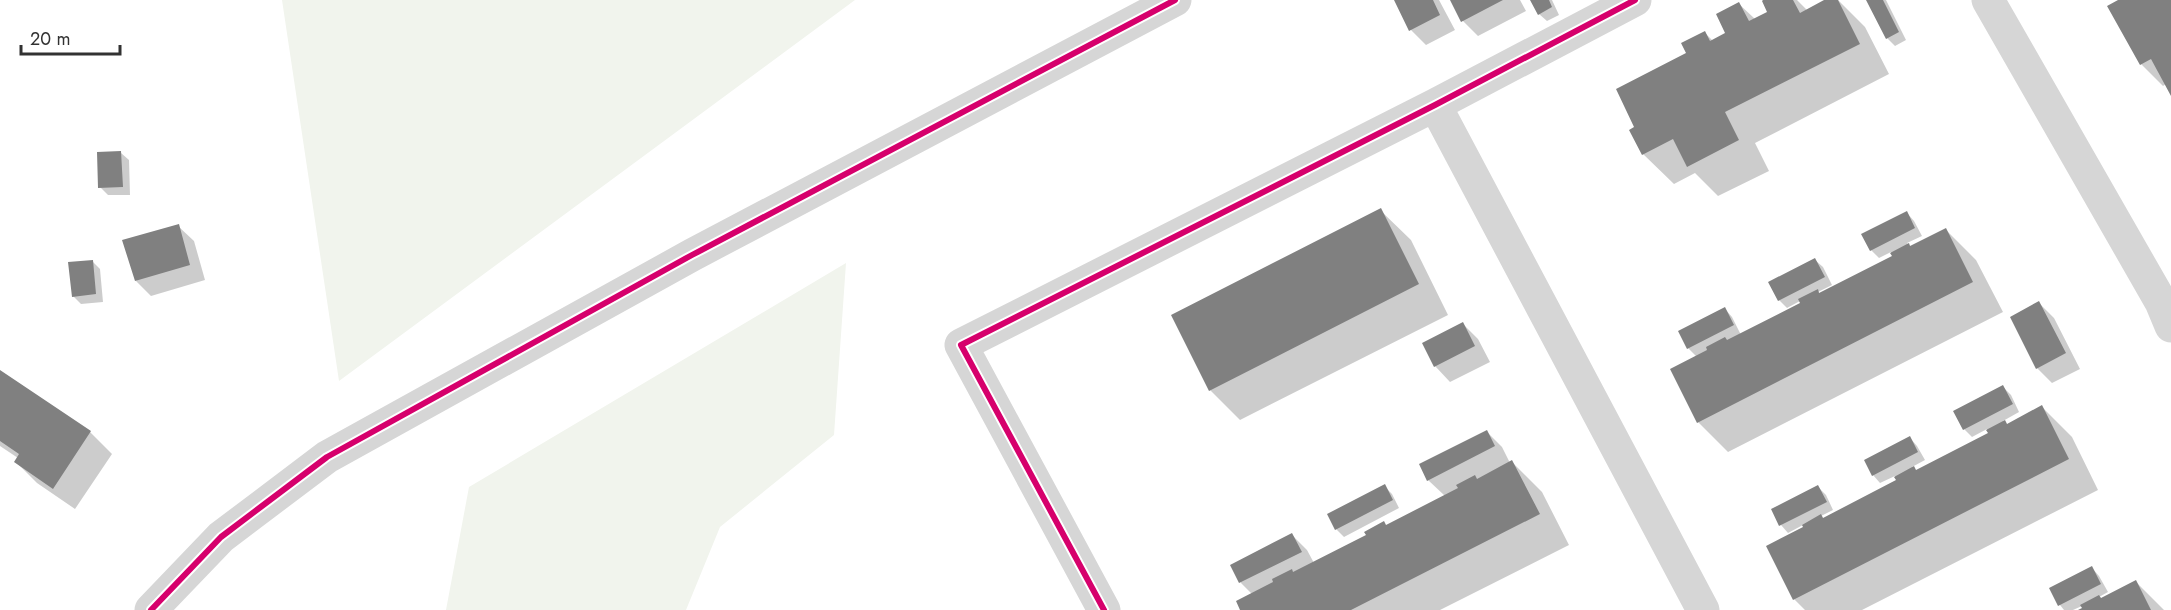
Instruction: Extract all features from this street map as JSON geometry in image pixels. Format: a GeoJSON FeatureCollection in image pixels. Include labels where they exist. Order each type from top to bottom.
{"type":"FeatureCollection","features":[{"type":"Feature","properties":{"kind":"street"},"geometry":{"type":"LineString","coordinates":[[151,610],[221,537],[327,457],[692,255],[1175,0]]}},
{"type":"Feature","properties":{"kind":"street"},"geometry":{"type":"LineString","coordinates":[[1104,610],[961,345],[1435,105],[1635,0]]}},
{"type":"Feature","properties":{"kind":"street"},"geometry":{"type":"LineString","coordinates":[[1988,0],[2161,302],[2171,326]]}},
{"type":"Feature","properties":{"kind":"street"},"geometry":{"type":"LineString","coordinates":[[1435,105],[1703,610]]}},
{"type":"Feature","properties":{"kind":"shaded area"},"geometry":{"type":"Polygon","coordinates":[[[282,0],[855,0],[339,381],[282,0]]]}},
{"type":"Feature","properties":{"kind":"shaded area"},"geometry":{"type":"Polygon","coordinates":[[[846,263],[834,435],[720,527],[686,610],[446,610],[469,487],[846,263]]]}},
{"type":"Feature","properties":{"kind":"building"},"geometry":{"type":"Polygon","coordinates":[[[1394,0],[1433,0],[1440,15],[1409,31],[1394,0]]]}},
{"type":"Feature","properties":{"kind":"building"},"geometry":{"type":"Polygon","coordinates":[[[1450,0],[1503,0],[1461,22],[1450,0]]]}},
{"type":"Feature","properties":{"kind":"building"},"geometry":{"type":"Polygon","coordinates":[[[1530,0],[1549,0],[1552,7],[1538,15],[1530,0]]]}},
{"type":"Feature","properties":{"kind":"building"},"geometry":{"type":"Polygon","coordinates":[[[1763,0],[1793,0],[1800,13],[1824,0],[1838,0],[1860,44],[1725,112],[1739,140],[1687,167],[1673,139],[1642,155],[1629,130],[1634,127],[1616,89],[1686,53],[1681,43],[1705,31],[1710,41],[1725,33],[1716,14],[1739,2],[1749,21],[1767,12],[1763,0]]]}},
{"type":"Feature","properties":{"kind":"building"},"geometry":{"type":"Polygon","coordinates":[[[1866,0],[1883,0],[1899,32],[1886,39],[1866,0]]]}},
{"type":"Feature","properties":{"kind":"building"},"geometry":{"type":"Polygon","coordinates":[[[2118,0],[2171,0],[2171,96],[2151,59],[2140,65],[2107,6],[2118,0]]]}},
{"type":"Feature","properties":{"kind":"building"},"geometry":{"type":"Polygon","coordinates":[[[121,151],[123,187],[98,188],[97,152],[121,151]]]}},
{"type":"Feature","properties":{"kind":"building"},"geometry":{"type":"Polygon","coordinates":[[[1381,208],[1419,284],[1209,391],[1171,315],[1381,208]]]}},
{"type":"Feature","properties":{"kind":"building"},"geometry":{"type":"Polygon","coordinates":[[[1907,211],[1915,228],[1870,251],[1861,234],[1907,211]]]}},
{"type":"Feature","properties":{"kind":"building"},"geometry":{"type":"Polygon","coordinates":[[[179,224],[190,265],[135,281],[122,240],[179,224]]]}},
{"type":"Feature","properties":{"kind":"building"},"geometry":{"type":"Polygon","coordinates":[[[1946,228],[1973,282],[1697,423],[1670,369],[1707,350],[1706,347],[1725,337],[1727,340],[1800,303],[1798,299],[1818,289],[1819,293],[1892,256],[1890,253],[1909,243],[1910,246],[1946,228]]]}},
{"type":"Feature","properties":{"kind":"building"},"geometry":{"type":"Polygon","coordinates":[[[1815,258],[1825,277],[1778,301],[1768,282],[1815,258]]]}},
{"type":"Feature","properties":{"kind":"building"},"geometry":{"type":"Polygon","coordinates":[[[93,260],[96,294],[72,297],[68,262],[93,260]]]}},
{"type":"Feature","properties":{"kind":"building"},"geometry":{"type":"Polygon","coordinates":[[[2039,301],[2066,353],[2036,369],[2010,317],[2039,301]]]}},
{"type":"Feature","properties":{"kind":"building"},"geometry":{"type":"Polygon","coordinates":[[[1725,307],[1734,325],[1687,349],[1678,331],[1725,307]]]}},
{"type":"Feature","properties":{"kind":"building"},"geometry":{"type":"Polygon","coordinates":[[[1463,322],[1475,346],[1434,367],[1422,343],[1463,322]]]}},
{"type":"Feature","properties":{"kind":"building"},"geometry":{"type":"Polygon","coordinates":[[[0,370],[91,431],[53,489],[14,462],[19,454],[0,441],[0,370]]]}},
{"type":"Feature","properties":{"kind":"building"},"geometry":{"type":"Polygon","coordinates":[[[2003,385],[2013,404],[1963,430],[1953,411],[2003,385]]]}},
{"type":"Feature","properties":{"kind":"building"},"geometry":{"type":"Polygon","coordinates":[[[2042,405],[2069,459],[1793,600],[1766,546],[1803,527],[1802,525],[1821,514],[1823,518],[1896,480],[1894,477],[1914,466],[1916,470],[1988,433],[1986,430],[2005,420],[2007,424],[2042,405]]]}},
{"type":"Feature","properties":{"kind":"building"},"geometry":{"type":"Polygon","coordinates":[[[1487,430],[1495,446],[1427,481],[1419,464],[1487,430]]]}},
{"type":"Feature","properties":{"kind":"building"},"geometry":{"type":"Polygon","coordinates":[[[1910,436],[1918,452],[1872,476],[1864,460],[1910,436]]]}},
{"type":"Feature","properties":{"kind":"building"},"geometry":{"type":"Polygon","coordinates":[[[1512,460],[1540,514],[1351,610],[1240,610],[1236,601],[1273,582],[1272,579],[1292,569],[1293,572],[1366,535],[1364,532],[1384,521],[1386,525],[1458,488],[1456,485],[1475,475],[1477,479],[1512,460]]]}},
{"type":"Feature","properties":{"kind":"building"},"geometry":{"type":"Polygon","coordinates":[[[1385,484],[1393,500],[1335,530],[1327,514],[1385,484]]]}},
{"type":"Feature","properties":{"kind":"building"},"geometry":{"type":"Polygon","coordinates":[[[1818,485],[1827,502],[1779,526],[1771,509],[1818,485]]]}},
{"type":"Feature","properties":{"kind":"building"},"geometry":{"type":"Polygon","coordinates":[[[1292,533],[1302,552],[1239,583],[1230,565],[1292,533]]]}},
{"type":"Feature","properties":{"kind":"building"},"geometry":{"type":"Polygon","coordinates":[[[2092,566],[2101,584],[2058,606],[2049,588],[2092,566]]]}},
{"type":"Feature","properties":{"kind":"building"},"geometry":{"type":"Polygon","coordinates":[[[2136,580],[2151,610],[2078,610],[2082,608],[2080,605],[2099,595],[2101,598],[2136,580]]]}},
{"type":"Feature","properties":{"kind":"cycle path"},"geometry":{"type":"LineString","coordinates":[[151,610],[221,537],[327,457],[692,255],[1175,0]]}},
{"type":"Feature","properties":{"kind":"cycle path"},"geometry":{"type":"LineString","coordinates":[[1104,610],[961,345],[1435,105],[1635,0]]}}]}
